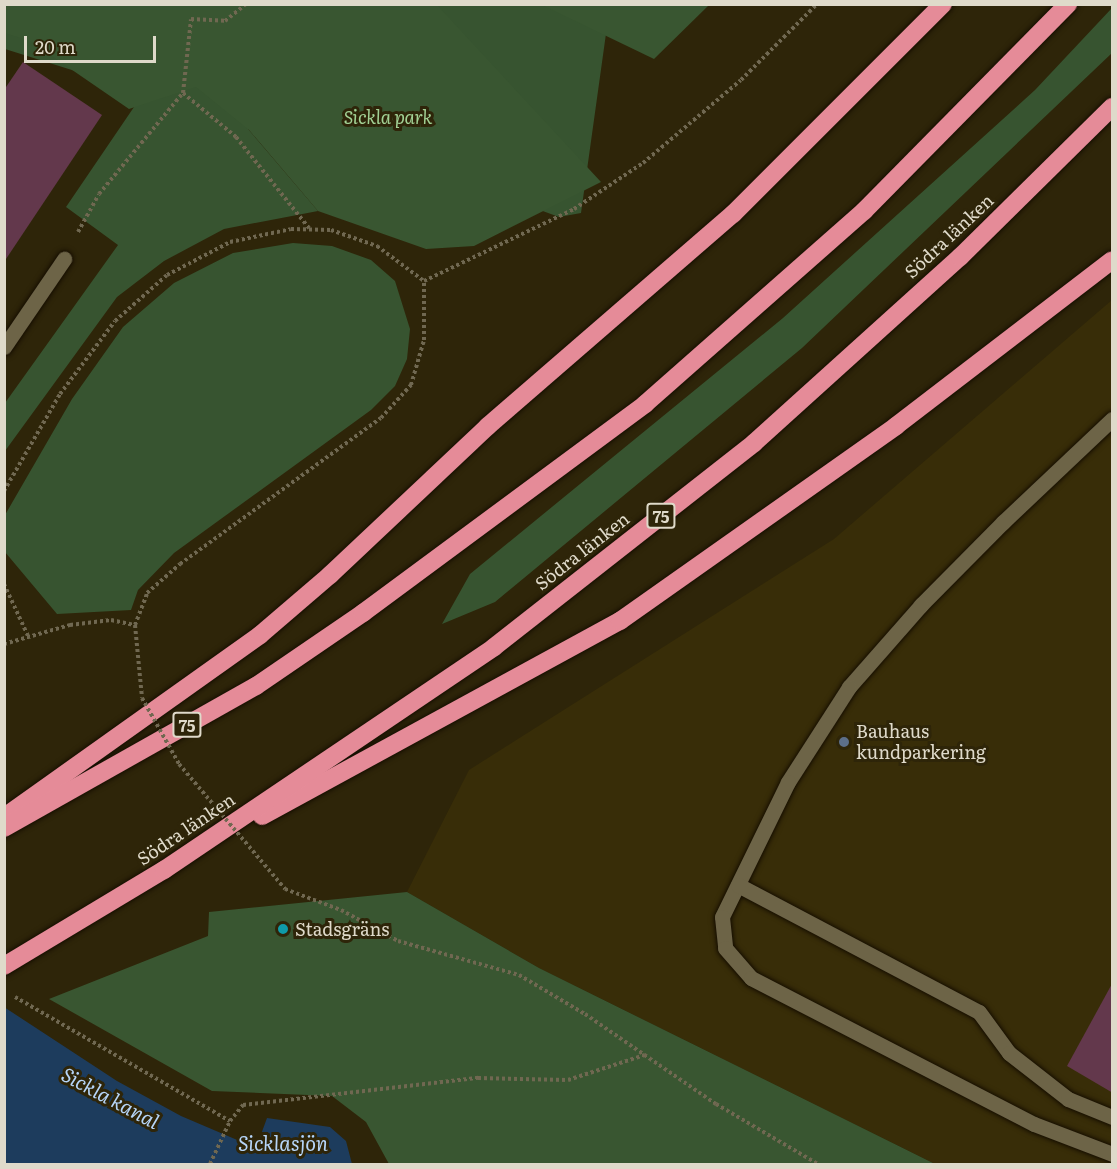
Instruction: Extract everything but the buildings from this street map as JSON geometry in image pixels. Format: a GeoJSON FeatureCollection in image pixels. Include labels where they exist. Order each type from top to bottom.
{"type":"FeatureCollection","features":[{"type":"Feature","properties":{"kind":"highway"},"geometry":{"type":"LineString","coordinates":[[4,817],[260,634],[330,575],[488,426],[734,214],[943,4]]}},
{"type":"Feature","properties":{"kind":"highway","name":"75"},"geometry":{"type":"LineString","coordinates":[[4,828],[256,686],[363,612],[645,404],[864,211],[1068,4]]}},
{"type":"Feature","properties":{"kind":"highway","name":"Södra länken"},"geometry":{"type":"LineString","coordinates":[[4,966],[164,870],[494,647],[754,443],[960,257],[1113,107]]}},
{"type":"Feature","properties":{"kind":"highway"},"geometry":{"type":"LineString","coordinates":[[164,870],[620,621],[896,426],[1113,260]]}},
{"type":"Feature","properties":{"kind":"street"},"geometry":{"type":"LineString","coordinates":[[4,347],[64,259]]}},
{"type":"Feature","properties":{"kind":"street"},"geometry":{"type":"LineString","coordinates":[[1113,419],[1003,522],[849,687],[788,782],[722,917],[725,948],[752,978],[1034,1124],[1113,1154]]}},
{"type":"Feature","properties":{"kind":"street"},"geometry":{"type":"LineString","coordinates":[[738,885],[979,1012],[1009,1053],[1068,1099],[1113,1117]]}},
{"type":"Feature","properties":{"kind":"path"},"geometry":{"type":"LineString","coordinates":[[64,259],[99,194],[183,93],[191,19],[225,21],[246,4]]}},
{"type":"Feature","properties":{"kind":"path"},"geometry":{"type":"LineString","coordinates":[[424,281],[574,209],[643,163],[741,80],[817,4]]}},
{"type":"Feature","properties":{"kind":"path"},"geometry":{"type":"LineString","coordinates":[[183,93],[236,137],[309,229]]}},
{"type":"Feature","properties":{"kind":"path"},"geometry":{"type":"LineString","coordinates":[[4,491],[60,394],[115,321],[167,275],[230,242],[309,229],[331,230],[377,246],[424,281]]}},
{"type":"Feature","properties":{"kind":"path"},"geometry":{"type":"LineString","coordinates":[[424,281],[424,340],[411,384],[381,417],[147,593],[135,625],[142,698],[179,764],[285,889],[341,910],[398,941],[519,975],[646,1055],[716,1104],[818,1164]]}},
{"type":"Feature","properties":{"kind":"path"},"geometry":{"type":"LineString","coordinates":[[4,584],[28,636]]}},
{"type":"Feature","properties":{"kind":"path"},"geometry":{"type":"LineString","coordinates":[[4,644],[28,636],[111,620],[135,625]]}},
{"type":"Feature","properties":{"kind":"path"},"geometry":{"type":"LineString","coordinates":[[13,995],[230,1121]]}},
{"type":"Feature","properties":{"kind":"path"},"geometry":{"type":"LineString","coordinates":[[210,1164],[230,1121],[243,1105],[478,1078],[568,1080],[646,1055]]}},
{"type":"Feature","properties":{"kind":"shaded area","name":"Bauhaus kundparkering"},"geometry":{"type":"Polygon","coordinates":[[[1112,300],[1112,1164],[935,1164],[539,968],[407,892],[469,770],[834,539],[1112,300]]]}},
{"type":"Feature","properties":{"kind":"green space","name":"Sickla park"},"geometry":{"type":"Polygon","coordinates":[[[4,5],[437,5],[601,182],[474,246],[426,249],[318,211],[249,130],[196,87],[129,109],[30,41],[5,33],[4,5]]]}},
{"type":"Feature","properties":{"kind":"green space"},"geometry":{"type":"Polygon","coordinates":[[[5,5],[610,5],[581,213],[559,217],[318,128],[248,129],[318,211],[224,229],[164,261],[117,297],[5,451],[5,403],[118,245],[66,207],[134,107],[110,82],[5,49],[5,5]]]}},
{"type":"Feature","properties":{"kind":"green space"},"geometry":{"type":"Polygon","coordinates":[[[542,5],[709,5],[654,59],[542,5]]]}},
{"type":"Feature","properties":{"kind":"green space"},"geometry":{"type":"Polygon","coordinates":[[[1112,8],[1112,53],[802,348],[495,602],[442,624],[470,574],[783,318],[1035,90],[1112,8]]]}},
{"type":"Feature","properties":{"kind":"green space"},"geometry":{"type":"Polygon","coordinates":[[[293,243],[332,246],[371,260],[395,281],[410,329],[407,359],[395,386],[371,410],[174,553],[138,590],[131,610],[57,614],[5,552],[5,515],[72,399],[123,327],[174,283],[233,253],[293,243]]]}},
{"type":"Feature","properties":{"kind":"green space"},"geometry":{"type":"Polygon","coordinates":[[[407,892],[539,968],[935,1164],[389,1164],[366,1122],[332,1096],[212,1091],[49,999],[208,936],[209,912],[407,892]]]}},
{"type":"Feature","properties":{"kind":"water"},"geometry":{"type":"Polygon","coordinates":[[[4,1007],[117,1081],[181,1116],[256,1148],[267,1118],[330,1127],[346,1141],[352,1164],[5,1164],[4,1007]]]}},
{"type":"Feature","properties":{"kind":"place","name":"Bauhaus kundparkering"},"geometry":{"type":"Point","coordinates":[844,742]}},
{"type":"Feature","properties":{"kind":"place","name":"Stadsgräns"},"geometry":{"type":"Point","coordinates":[283,929]}},
{"type":"Feature","properties":{"kind":"water label","name":"Sickla kanal"},"geometry":{"type":"Point","coordinates":[111,1097]}},
{"type":"Feature","properties":{"kind":"water label","name":"Sicklasjön"},"geometry":{"type":"Point","coordinates":[283,1142]}}]}
